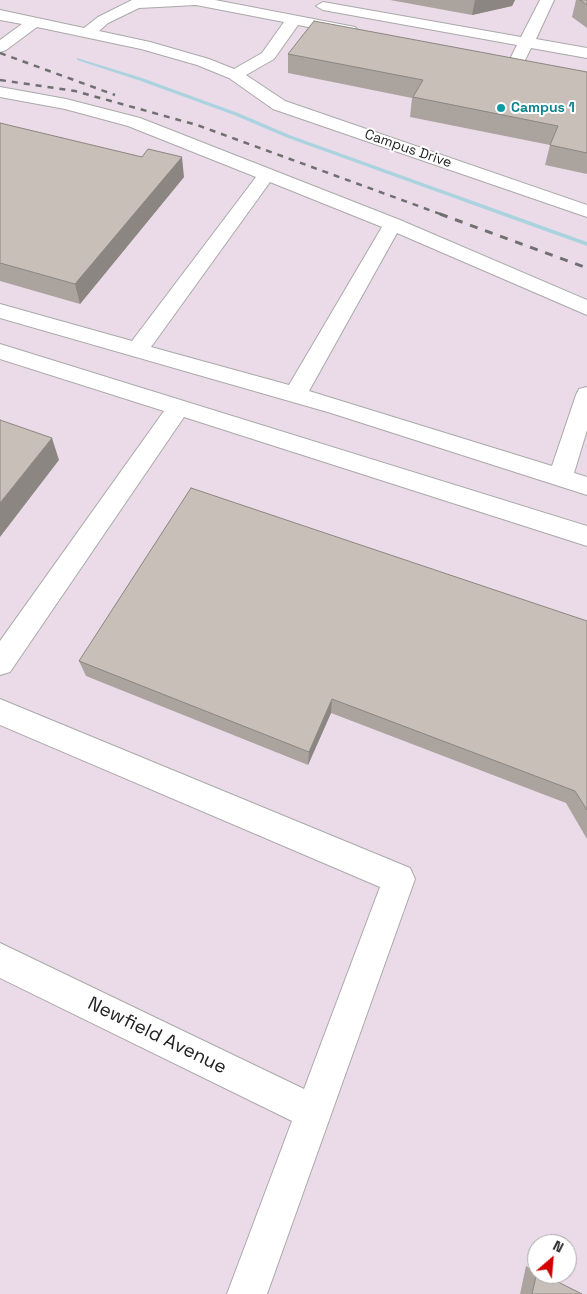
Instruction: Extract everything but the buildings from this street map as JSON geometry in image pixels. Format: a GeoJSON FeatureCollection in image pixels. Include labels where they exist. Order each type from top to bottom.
{"type":"FeatureCollection","features":[{"type":"Feature","properties":{"kind":"street"},"geometry":{"type":"LineString","coordinates":[[517,61],[547,0]]}},
{"type":"Feature","properties":{"kind":"street"},"geometry":{"type":"LineString","coordinates":[[88,32],[103,20],[134,1],[196,1],[366,33]]}},
{"type":"Feature","properties":{"kind":"street"},"geometry":{"type":"LineString","coordinates":[[310,4],[587,53]]}},
{"type":"Feature","properties":{"kind":"street","name":"Campus Drive"},"geometry":{"type":"LineString","coordinates":[[0,15],[88,32],[175,53],[235,75],[266,98],[288,108],[587,211]]}},
{"type":"Feature","properties":{"kind":"street"},"geometry":{"type":"LineString","coordinates":[[235,75],[268,56],[294,19]]}},
{"type":"Feature","properties":{"kind":"street"},"geometry":{"type":"LineString","coordinates":[[0,47],[35,22]]}},
{"type":"Feature","properties":{"kind":"street"},"geometry":{"type":"LineString","coordinates":[[499,58],[534,64]]}},
{"type":"Feature","properties":{"kind":"street"},"geometry":{"type":"LineString","coordinates":[[0,92],[48,100],[113,115],[393,224],[587,308]]}},
{"type":"Feature","properties":{"kind":"street"},"geometry":{"type":"LineString","coordinates":[[137,350],[267,174]]}},
{"type":"Feature","properties":{"kind":"street"},"geometry":{"type":"LineString","coordinates":[[295,396],[393,224]]}},
{"type":"Feature","properties":{"kind":"street"},"geometry":{"type":"LineString","coordinates":[[0,311],[295,396],[587,486]]}},
{"type":"Feature","properties":{"kind":"street"},"geometry":{"type":"LineString","coordinates":[[0,350],[587,536]]}},
{"type":"Feature","properties":{"kind":"street"},"geometry":{"type":"LineString","coordinates":[[560,478],[587,395]]}},
{"type":"Feature","properties":{"kind":"street"},"geometry":{"type":"LineString","coordinates":[[0,663],[180,407]]}},
{"type":"Feature","properties":{"kind":"street"},"geometry":{"type":"LineString","coordinates":[[0,712],[399,879],[247,1294]]}},
{"type":"Feature","properties":{"kind":"street","name":"Newfield Avenue"},"geometry":{"type":"LineString","coordinates":[[0,960],[314,1113]]}},
{"type":"Feature","properties":{"kind":"shaded area"},"geometry":{"type":"Polygon","coordinates":[[[0,0],[587,0],[587,1294],[0,1294],[0,0]]]}},
{"type":"Feature","properties":{"kind":"waterway"},"geometry":{"type":"LineString","coordinates":[[79,59],[140,79],[236,114],[290,137],[587,244]]}},
{"type":"Feature","properties":{"kind":"railway"},"geometry":{"type":"LineString","coordinates":[[0,53],[115,95]]}},
{"type":"Feature","properties":{"kind":"railway"},"geometry":{"type":"LineString","coordinates":[[0,80],[75,91],[197,125],[443,215]]}},
{"type":"Feature","properties":{"kind":"railway"},"geometry":{"type":"LineString","coordinates":[[440,214],[587,268]]}},
{"type":"Feature","properties":{"kind":"place","name":"Campus 1"},"geometry":{"type":"Point","coordinates":[501,108]}}]}
